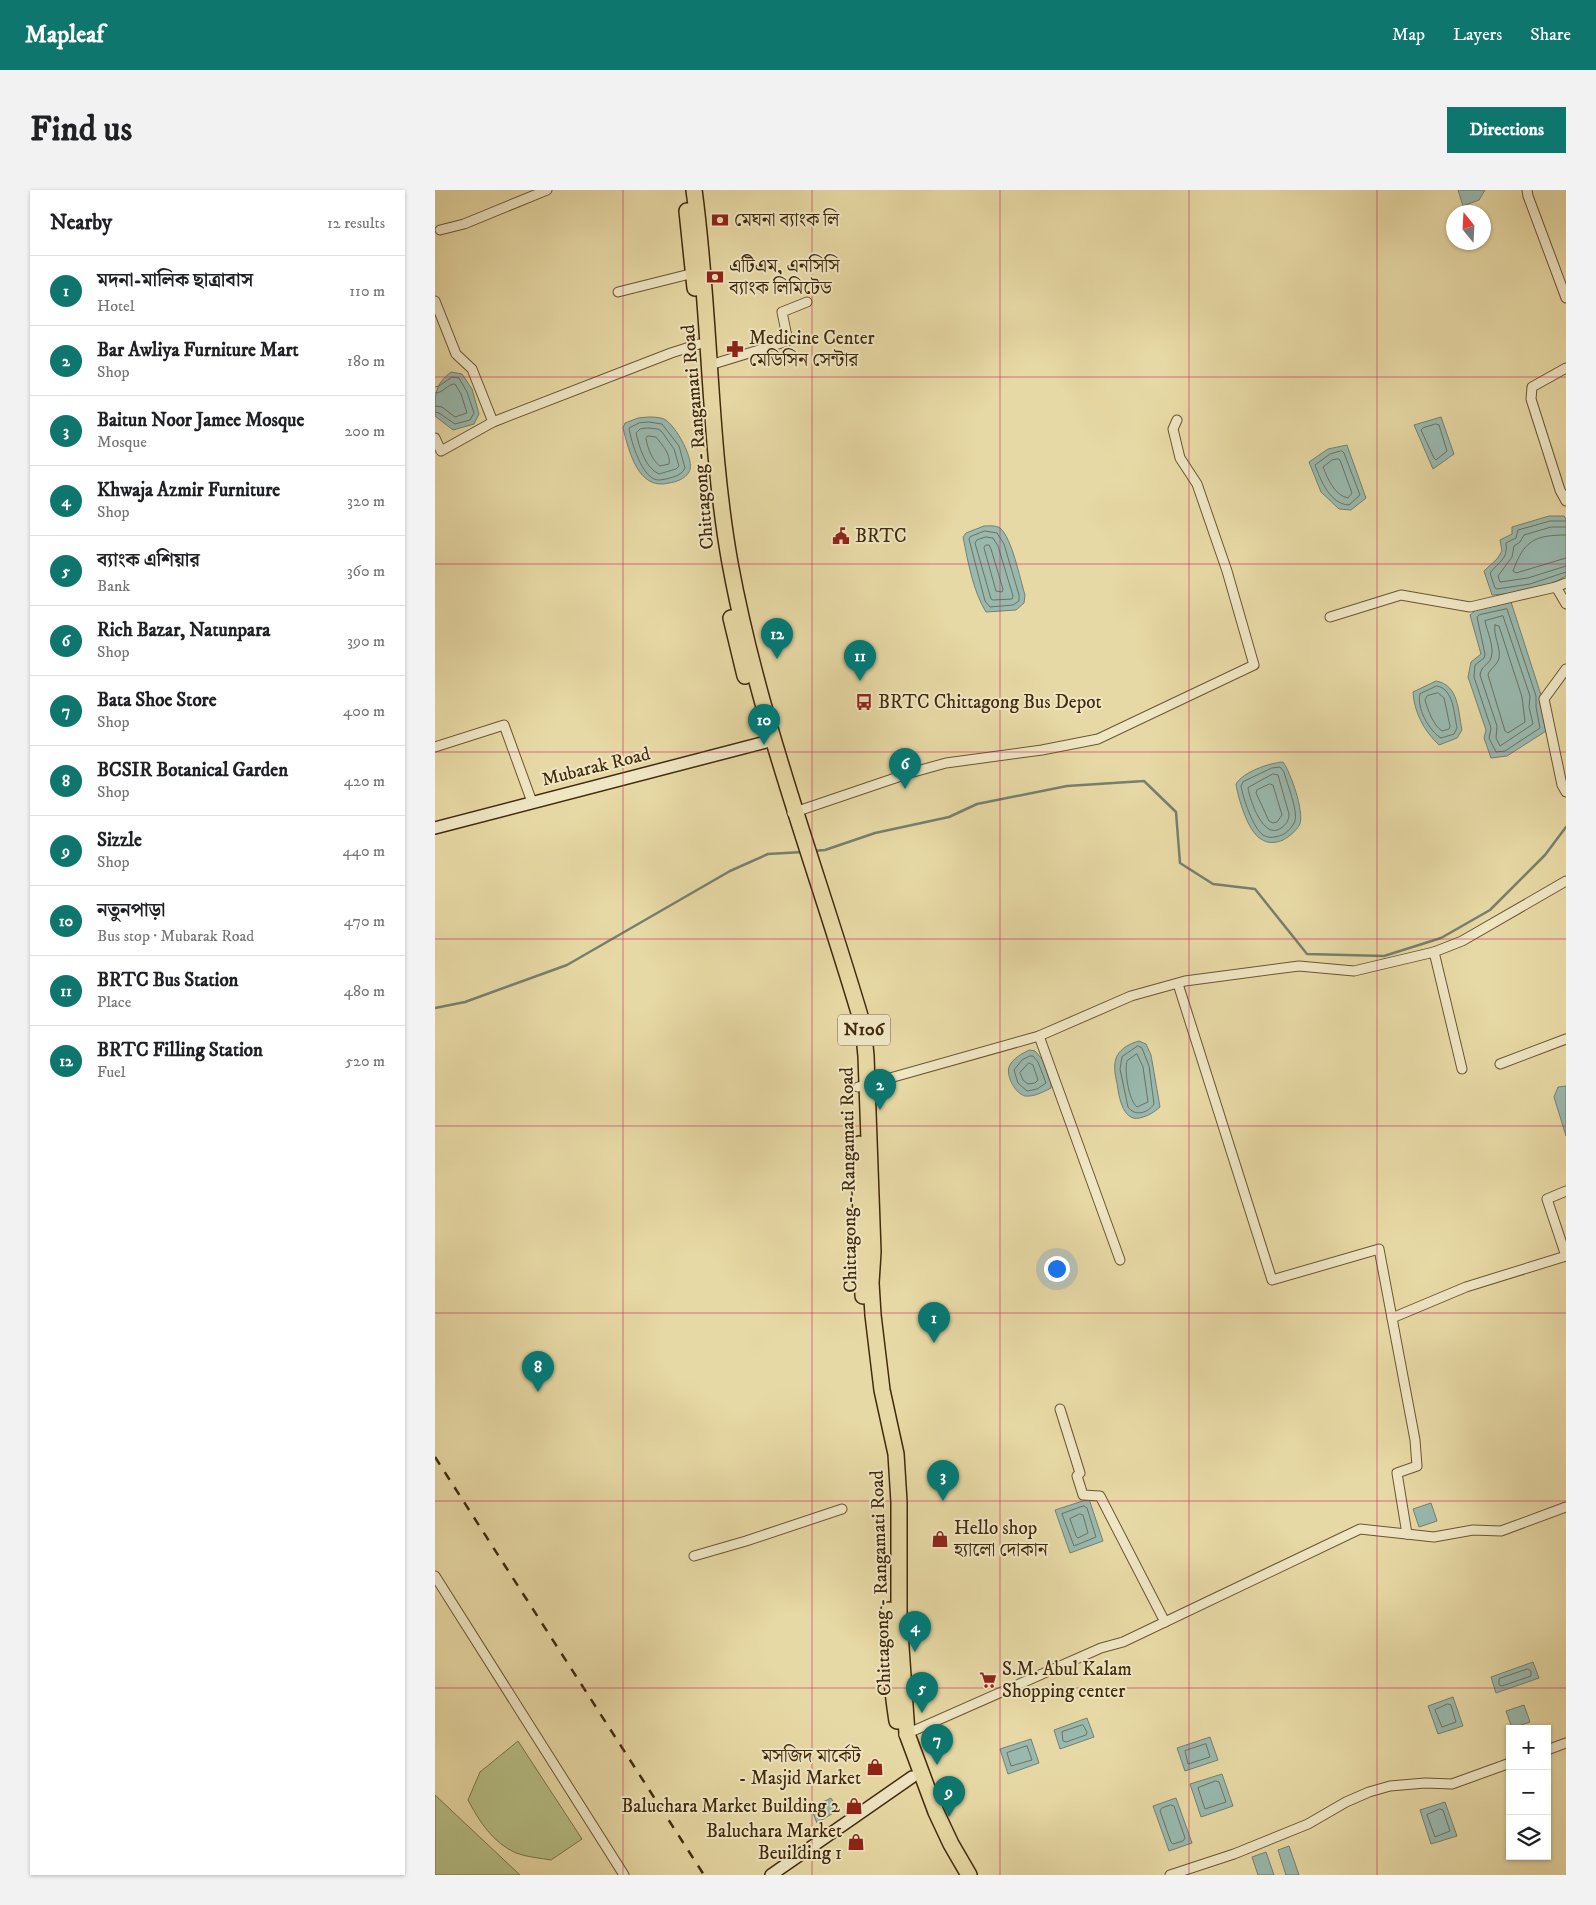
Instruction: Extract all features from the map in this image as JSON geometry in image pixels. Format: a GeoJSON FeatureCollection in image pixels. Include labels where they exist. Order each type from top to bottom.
{"type":"FeatureCollection","features":[{"type":"Feature","properties":{"kind":"highway","name":"Chittagong - Rangamati Road"},"geometry":{"type":"LineString","coordinates":[[685,190],[694,273],[712,507],[722,572],[737,644],[766,742],[792,813]]}},
{"type":"Feature","properties":{"kind":"highway","name":"Chittagong - Rangamati Road"},"geometry":{"type":"LineString","coordinates":[[694,190],[703,261],[714,435],[730,561],[743,626],[792,813],[852,1006],[863,1086],[861,1287],[889,1478],[889,1646],[892,1690],[912,1777],[934,1832],[959,1875]]}},
{"type":"Feature","properties":{"kind":"highway","name":"Chittagong - Rangamati Road"},"geometry":{"type":"LineString","coordinates":[[903,1735],[951,1844],[969,1875]]}},
{"type":"Feature","properties":{"kind":"street"},"geometry":{"type":"LineString","coordinates":[[440,230],[463,224],[547,190]]}},
{"type":"Feature","properties":{"kind":"street"},"geometry":{"type":"LineString","coordinates":[[1527,190],[1531,206],[1566,298]]}},
{"type":"Feature","properties":{"kind":"street"},"geometry":{"type":"LineString","coordinates":[[618,292],[694,273]]}},
{"type":"Feature","properties":{"kind":"street"},"geometry":{"type":"LineString","coordinates":[[435,301],[456,354],[472,369],[493,422]]}},
{"type":"Feature","properties":{"kind":"street"},"geometry":{"type":"LineString","coordinates":[[709,365],[788,341],[782,312],[807,302]]}},
{"type":"Feature","properties":{"kind":"street"},"geometry":{"type":"LineString","coordinates":[[435,438],[441,451],[493,422],[699,344]]}},
{"type":"Feature","properties":{"kind":"street"},"geometry":{"type":"LineString","coordinates":[[1566,368],[1533,387],[1531,399],[1566,501]]}},
{"type":"Feature","properties":{"kind":"street"},"geometry":{"type":"LineString","coordinates":[[792,813],[910,773],[946,763],[1042,750],[1098,739],[1254,665],[1227,571],[1197,484],[1180,458],[1173,429],[1177,420]]}},
{"type":"Feature","properties":{"kind":"street"},"geometry":{"type":"LineString","coordinates":[[1330,617],[1401,595],[1470,607],[1566,583]]}},
{"type":"Feature","properties":{"kind":"street"},"geometry":{"type":"LineString","coordinates":[[1556,587],[1566,604]]}},
{"type":"Feature","properties":{"kind":"street"},"geometry":{"type":"LineString","coordinates":[[1566,669],[1544,699],[1562,785],[1566,792]]}},
{"type":"Feature","properties":{"kind":"street"},"geometry":{"type":"LineString","coordinates":[[435,747],[504,725],[532,802]]}},
{"type":"Feature","properties":{"kind":"street","name":"Mubarak Road"},"geometry":{"type":"LineString","coordinates":[[435,828],[766,742]]}},
{"type":"Feature","properties":{"kind":"street"},"geometry":{"type":"LineString","coordinates":[[863,1086],[1039,1036],[1131,996],[1178,984],[1299,966],[1354,971],[1434,952],[1462,941],[1566,881]]}},
{"type":"Feature","properties":{"kind":"street"},"geometry":{"type":"LineString","coordinates":[[1434,952],[1462,1069]]}},
{"type":"Feature","properties":{"kind":"street"},"geometry":{"type":"LineString","coordinates":[[1178,984],[1272,1280],[1379,1249],[1415,1440],[1417,1466],[1397,1473],[1407,1534]]}},
{"type":"Feature","properties":{"kind":"street"},"geometry":{"type":"LineString","coordinates":[[1039,1036],[1120,1260]]}},
{"type":"Feature","properties":{"kind":"street"},"geometry":{"type":"LineString","coordinates":[[1500,1064],[1566,1039]]}},
{"type":"Feature","properties":{"kind":"street"},"geometry":{"type":"LineString","coordinates":[[1392,1318],[1466,1287],[1566,1256],[1547,1199],[1566,1191]]}},
{"type":"Feature","properties":{"kind":"street"},"geometry":{"type":"LineString","coordinates":[[1060,1408],[1081,1474],[1077,1476],[1083,1495],[1100,1496],[1165,1622]]}},
{"type":"Feature","properties":{"kind":"street"},"geometry":{"type":"LineString","coordinates":[[903,1735],[1165,1622],[1360,1530],[1434,1537],[1473,1530],[1501,1531],[1566,1507]]}},
{"type":"Feature","properties":{"kind":"street"},"geometry":{"type":"LineString","coordinates":[[694,1556],[842,1509]]}},
{"type":"Feature","properties":{"kind":"street"},"geometry":{"type":"LineString","coordinates":[[435,1576],[438,1589],[624,1875]]}},
{"type":"Feature","properties":{"kind":"street"},"geometry":{"type":"LineString","coordinates":[[1551,1749],[1566,1743]]}},
{"type":"Feature","properties":{"kind":"street"},"geometry":{"type":"LineString","coordinates":[[1170,1875],[1235,1854],[1307,1824],[1346,1802],[1369,1792],[1390,1786],[1425,1783],[1452,1784],[1506,1765]]}},
{"type":"Feature","properties":{"kind":"street"},"geometry":{"type":"LineString","coordinates":[[771,1875],[912,1777]]}},
{"type":"Feature","properties":{"kind":"green space"},"geometry":{"type":"Polygon","coordinates":[[[518,1741],[582,1839],[551,1860],[516,1853],[508,1849],[487,1831],[468,1800],[480,1772],[518,1741]]]}},
{"type":"Feature","properties":{"kind":"green space"},"geometry":{"type":"Polygon","coordinates":[[[435,1795],[520,1875],[435,1875],[435,1795]]]}},
{"type":"Feature","properties":{"kind":"water"},"geometry":{"type":"Polygon","coordinates":[[[1458,190],[1485,190],[1479,200],[1463,205],[1458,190]]]}},
{"type":"Feature","properties":{"kind":"water"},"geometry":{"type":"Polygon","coordinates":[[[451,372],[462,374],[472,389],[479,414],[474,424],[453,430],[435,416],[437,390],[442,381],[451,372]]]}},
{"type":"Feature","properties":{"kind":"water"},"geometry":{"type":"Polygon","coordinates":[[[1441,417],[1454,454],[1433,469],[1414,425],[1441,417]]]}},
{"type":"Feature","properties":{"kind":"water"},"geometry":{"type":"Polygon","coordinates":[[[638,418],[664,419],[669,422],[679,435],[690,460],[689,472],[680,480],[672,483],[658,484],[650,481],[642,475],[632,458],[623,428],[625,423],[638,418]]]}},
{"type":"Feature","properties":{"kind":"water"},"geometry":{"type":"Polygon","coordinates":[[[1347,445],[1366,498],[1351,510],[1339,509],[1321,492],[1309,462],[1328,449],[1347,445]]]}},
{"type":"Feature","properties":{"kind":"water"},"geometry":{"type":"Polygon","coordinates":[[[1549,516],[1564,516],[1566,519],[1566,576],[1540,587],[1520,592],[1492,595],[1484,571],[1497,559],[1502,551],[1500,540],[1512,534],[1512,527],[1549,516]]]}},
{"type":"Feature","properties":{"kind":"water"},"geometry":{"type":"Polygon","coordinates":[[[984,526],[1000,528],[1012,549],[1025,595],[1024,603],[1016,610],[986,612],[981,604],[971,576],[963,537],[966,533],[984,526]]]}},
{"type":"Feature","properties":{"kind":"water"},"geometry":{"type":"Polygon","coordinates":[[[1511,602],[1541,695],[1541,706],[1546,731],[1507,756],[1491,758],[1484,738],[1486,730],[1468,677],[1471,662],[1481,654],[1470,615],[1476,610],[1511,602]]]}},
{"type":"Feature","properties":{"kind":"water"},"geometry":{"type":"Polygon","coordinates":[[[1436,681],[1444,683],[1453,693],[1458,707],[1462,730],[1457,738],[1439,745],[1421,721],[1415,707],[1413,692],[1436,681]]]}},
{"type":"Feature","properties":{"kind":"water"},"geometry":{"type":"Polygon","coordinates":[[[1283,762],[1290,774],[1296,792],[1301,818],[1300,824],[1285,839],[1278,842],[1264,841],[1256,835],[1248,822],[1241,806],[1236,784],[1244,776],[1257,769],[1283,762]]]}},
{"type":"Feature","properties":{"kind":"water"},"geometry":{"type":"Polygon","coordinates":[[[1139,1041],[1146,1044],[1151,1055],[1160,1107],[1148,1115],[1136,1118],[1131,1117],[1123,1108],[1115,1066],[1117,1056],[1121,1051],[1139,1041]]]}},
{"type":"Feature","properties":{"kind":"water"},"geometry":{"type":"Polygon","coordinates":[[[1030,1050],[1035,1051],[1042,1059],[1051,1088],[1042,1093],[1025,1096],[1015,1089],[1008,1071],[1010,1064],[1015,1059],[1030,1050]]]}},
{"type":"Feature","properties":{"kind":"water"},"geometry":{"type":"Polygon","coordinates":[[[1566,1086],[1566,1136],[1554,1097],[1558,1087],[1566,1086]]]}},
{"type":"Feature","properties":{"kind":"water"},"geometry":{"type":"Polygon","coordinates":[[[1089,1499],[1103,1541],[1070,1553],[1055,1510],[1089,1499]]]}},
{"type":"Feature","properties":{"kind":"water"},"geometry":{"type":"Polygon","coordinates":[[[1431,1503],[1437,1521],[1419,1527],[1413,1509],[1431,1503]]]}},
{"type":"Feature","properties":{"kind":"water"},"geometry":{"type":"Polygon","coordinates":[[[1533,1662],[1539,1678],[1496,1693],[1491,1677],[1533,1662]]]}},
{"type":"Feature","properties":{"kind":"water"},"geometry":{"type":"Polygon","coordinates":[[[1453,1697],[1463,1726],[1438,1734],[1428,1706],[1453,1697]]]}},
{"type":"Feature","properties":{"kind":"water"},"geometry":{"type":"Polygon","coordinates":[[[1524,1705],[1530,1722],[1521,1725],[1511,1725],[1506,1711],[1524,1705]]]}},
{"type":"Feature","properties":{"kind":"water"},"geometry":{"type":"Polygon","coordinates":[[[1087,1718],[1094,1737],[1060,1749],[1054,1730],[1087,1718]]]}},
{"type":"Feature","properties":{"kind":"water"},"geometry":{"type":"Polygon","coordinates":[[[1210,1737],[1218,1760],[1185,1771],[1177,1748],[1210,1737]]]}},
{"type":"Feature","properties":{"kind":"water"},"geometry":{"type":"Polygon","coordinates":[[[1031,1739],[1039,1763],[1008,1774],[1000,1749],[1031,1739]]]}},
{"type":"Feature","properties":{"kind":"water"},"geometry":{"type":"Polygon","coordinates":[[[1222,1774],[1233,1806],[1201,1817],[1190,1784],[1222,1774]]]}},
{"type":"Feature","properties":{"kind":"water"},"geometry":{"type":"Polygon","coordinates":[[[831,1798],[838,1810],[817,1823],[811,1808],[831,1798]]]}},
{"type":"Feature","properties":{"kind":"water"},"geometry":{"type":"Polygon","coordinates":[[[1176,1798],[1192,1843],[1169,1851],[1153,1806],[1176,1798]]]}},
{"type":"Feature","properties":{"kind":"water"},"geometry":{"type":"Polygon","coordinates":[[[1445,1802],[1457,1836],[1431,1844],[1420,1810],[1445,1802]]]}},
{"type":"Feature","properties":{"kind":"water"},"geometry":{"type":"Polygon","coordinates":[[[1289,1846],[1299,1875],[1286,1875],[1278,1850],[1289,1846]]]}},
{"type":"Feature","properties":{"kind":"water"},"geometry":{"type":"Polygon","coordinates":[[[1266,1852],[1274,1875],[1258,1875],[1252,1857],[1266,1852]]]}},
{"type":"Feature","properties":{"kind":"waterway"},"geometry":{"type":"LineString","coordinates":[[813,851],[825,850],[875,833],[949,817],[977,804],[1067,786],[1144,781],[1176,812],[1180,863],[1213,884],[1255,889],[1307,954],[1384,956],[1441,938],[1490,910],[1545,855],[1566,827]]}},
{"type":"Feature","properties":{"kind":"waterway"},"geometry":{"type":"LineString","coordinates":[[435,1008],[465,1002],[567,965],[730,871],[768,854],[803,852]]}},
{"type":"Feature","properties":{"kind":"railway"},"geometry":{"type":"LineString","coordinates":[[435,1457],[704,1875]]}},
{"type":"Feature","properties":{"kind":"place","name":"মেঘনা ব্যাংক লি"},"geometry":{"type":"Point","coordinates":[720,220]}},
{"type":"Feature","properties":{"kind":"place","name":"এটিএম, এনসিসি ব্যাংক লিমিটেড"},"geometry":{"type":"Point","coordinates":[715,277]}},
{"type":"Feature","properties":{"kind":"place","name":"Medicine Center মেডিসিন সেন্টার"},"geometry":{"type":"Point","coordinates":[735,349]}},
{"type":"Feature","properties":{"kind":"place","name":"BRTC"},"geometry":{"type":"Point","coordinates":[841,536]}},
{"type":"Feature","properties":{"kind":"place","name":"BRTC Filling Station"},"geometry":{"type":"Point","coordinates":[777,659]}},
{"type":"Feature","properties":{"kind":"place","name":"BRTC Bus Station"},"geometry":{"type":"Point","coordinates":[860,681]}},
{"type":"Feature","properties":{"kind":"place","name":"BRTC Chittagong Bus Depot"},"geometry":{"type":"Point","coordinates":[864,702]}},
{"type":"Feature","properties":{"kind":"place","name":"নতুনপাড়া"},"geometry":{"type":"Point","coordinates":[764,745]}},
{"type":"Feature","properties":{"kind":"place","name":"Rich Bazar, Natunpara"},"geometry":{"type":"Point","coordinates":[905,789]}},
{"type":"Feature","properties":{"kind":"place","name":"Bar Awliya Furniture Mart"},"geometry":{"type":"Point","coordinates":[880,1110]}},
{"type":"Feature","properties":{"kind":"place","name":"মদনা-মালিক ছাত্রাবাস"},"geometry":{"type":"Point","coordinates":[934,1343]}},
{"type":"Feature","properties":{"kind":"place","name":"BCSIR Botanical Garden"},"geometry":{"type":"Point","coordinates":[538,1392]}},
{"type":"Feature","properties":{"kind":"place","name":"Baitun Noor Jamee Mosque"},"geometry":{"type":"Point","coordinates":[943,1501]}},
{"type":"Feature","properties":{"kind":"place","name":"Hello shop হ্যালো দোকান"},"geometry":{"type":"Point","coordinates":[940,1539]}},
{"type":"Feature","properties":{"kind":"place","name":"Khwaja Azmir Furniture"},"geometry":{"type":"Point","coordinates":[915,1652]}},
{"type":"Feature","properties":{"kind":"place","name":"S.M. Abul Kalam Shopping center"},"geometry":{"type":"Point","coordinates":[988,1680]}},
{"type":"Feature","properties":{"kind":"place","name":"ব্যাংক এশিয়ার"},"geometry":{"type":"Point","coordinates":[922,1713]}},
{"type":"Feature","properties":{"kind":"place","name":"Bata Shoe Store"},"geometry":{"type":"Point","coordinates":[937,1765]}},
{"type":"Feature","properties":{"kind":"place","name":"মসজিদ মার্কেট - Masjid Market"},"geometry":{"type":"Point","coordinates":[875,1767]}},
{"type":"Feature","properties":{"kind":"place","name":"Baluchara Market Building 2"},"geometry":{"type":"Point","coordinates":[854,1806]}},
{"type":"Feature","properties":{"kind":"place","name":"Sizzle"},"geometry":{"type":"Point","coordinates":[949,1817]}},
{"type":"Feature","properties":{"kind":"place","name":"Baluchara Market Beuilding 1"},"geometry":{"type":"Point","coordinates":[856,1842]}}]}
